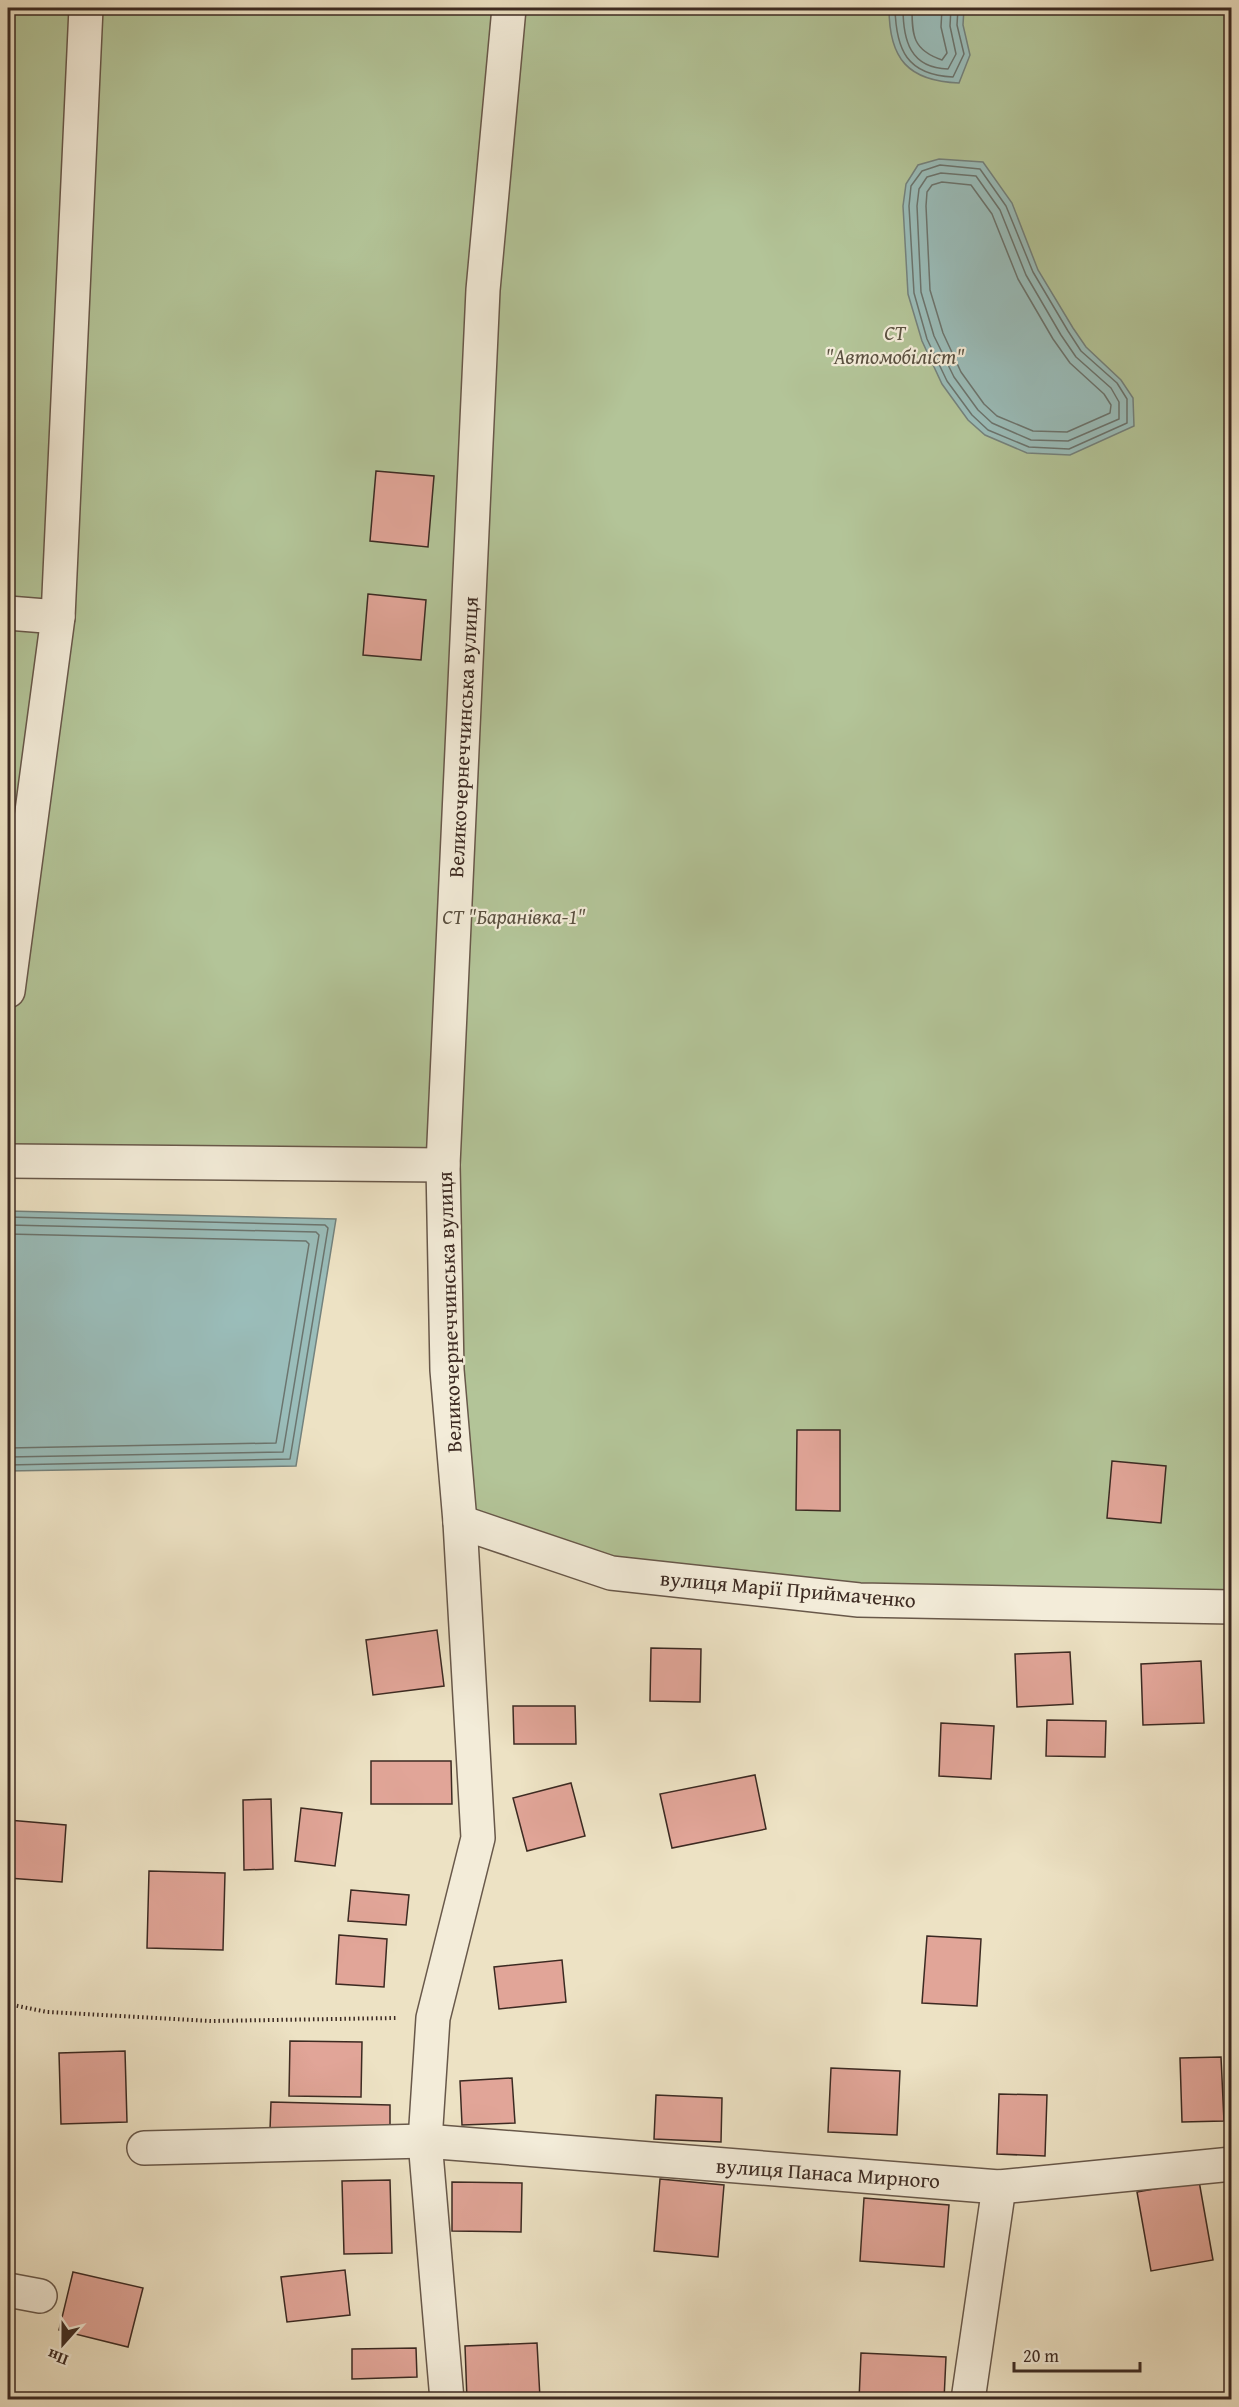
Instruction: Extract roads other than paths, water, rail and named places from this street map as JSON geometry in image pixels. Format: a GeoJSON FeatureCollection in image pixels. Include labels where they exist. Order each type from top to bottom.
{"type":"FeatureCollection","features":[{"type":"Feature","properties":{"kind":"street"},"geometry":{"type":"LineString","coordinates":[[8,991],[11,949],[58,617],[86,8]]}},
{"type":"Feature","properties":{"kind":"street","name":"Великочернеччинська вулиця"},"geometry":{"type":"LineString","coordinates":[[447,2400],[425,2141],[433,2018],[478,1838],[460,1522],[447,1370],[443,1165],[483,290],[509,8]]}},
{"type":"Feature","properties":{"kind":"street"},"geometry":{"type":"LineString","coordinates":[[8,613],[58,617]]}},
{"type":"Feature","properties":{"kind":"street"},"geometry":{"type":"LineString","coordinates":[[8,1161],[443,1165]]}},
{"type":"Feature","properties":{"kind":"street","name":"вулиця Марії Приймаченко"},"geometry":{"type":"LineString","coordinates":[[460,1522],[611,1574],[859,1600],[1232,1607]]}},
{"type":"Feature","properties":{"kind":"street","name":"вулиця Панаса Мирного"},"geometry":{"type":"LineString","coordinates":[[144,2148],[425,2141],[999,2187],[1232,2164]]}},
{"type":"Feature","properties":{"kind":"street"},"geometry":{"type":"LineString","coordinates":[[968,2400],[999,2187]]}},
{"type":"Feature","properties":{"kind":"street"},"geometry":{"type":"LineString","coordinates":[[8,2290],[40,2296]]}},
{"type":"Feature","properties":{"kind":"water"},"geometry":{"type":"Polygon","coordinates":[[[889,8],[964,8],[963,25],[970,55],[959,83],[927,78],[914,72],[905,64],[893,41],[889,8]]]}},
{"type":"Feature","properties":{"kind":"water"},"geometry":{"type":"Polygon","coordinates":[[[939,159],[983,162],[1012,203],[1038,270],[1073,328],[1086,347],[1121,380],[1133,398],[1134,426],[1070,455],[1027,453],[985,435],[968,420],[942,384],[922,341],[908,294],[903,206],[906,184],[918,165],[939,159]]]}},
{"type":"Feature","properties":{"kind":"water"},"geometry":{"type":"Polygon","coordinates":[[[8,1211],[336,1219],[296,1466],[8,1471],[8,1211]]]}},
{"type":"Feature","properties":{"kind":"park label","name":"СТ \"Автомобіліст\""},"geometry":{"type":"Point","coordinates":[895,344]}},
{"type":"Feature","properties":{"kind":"park label","name":"СТ \"Баранівка-1\""},"geometry":{"type":"Point","coordinates":[514,916]}}]}
